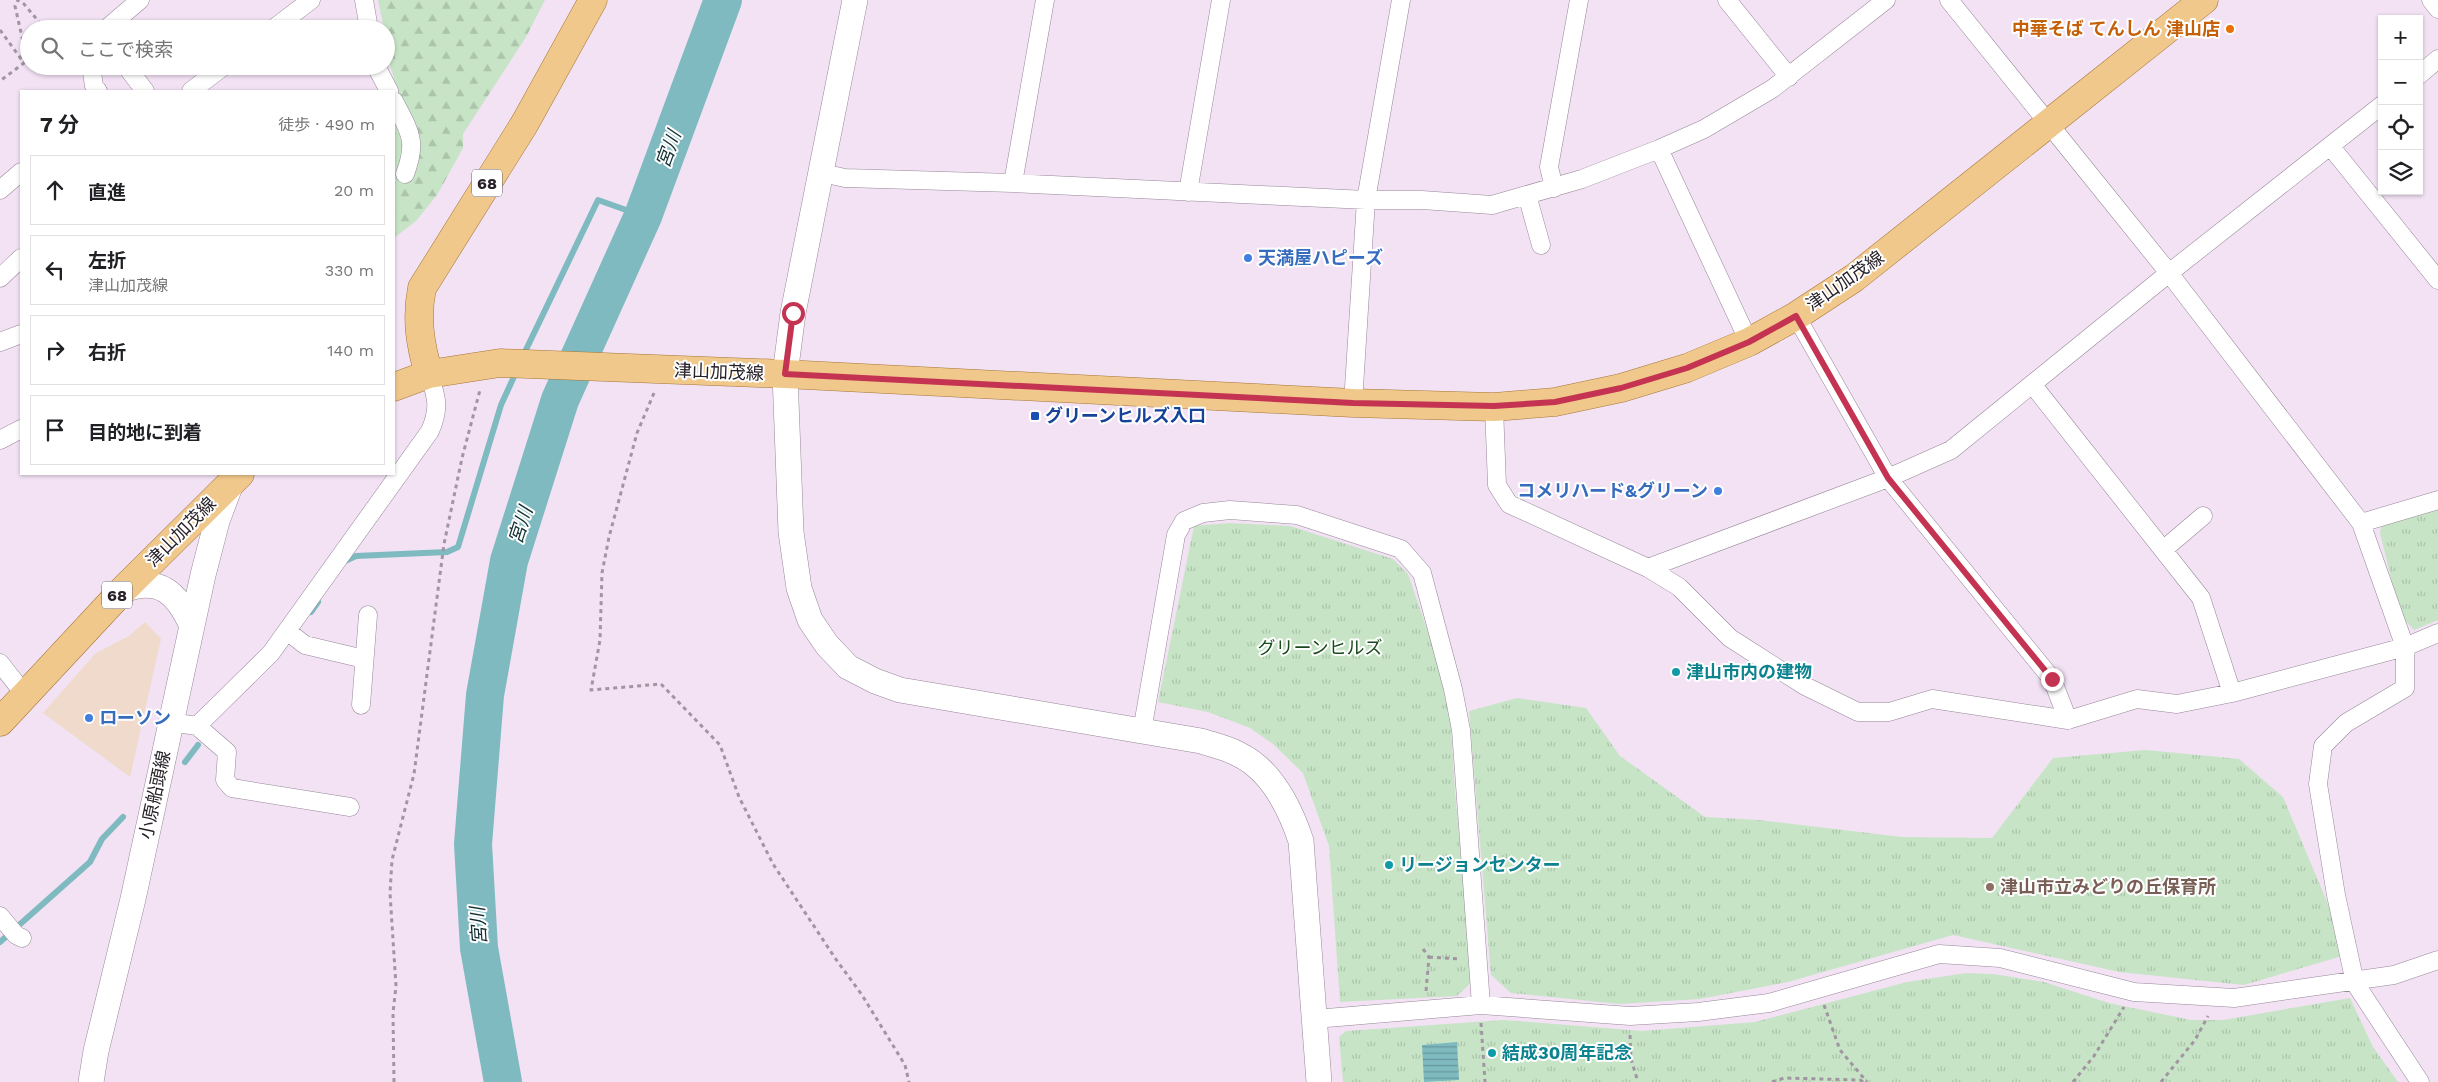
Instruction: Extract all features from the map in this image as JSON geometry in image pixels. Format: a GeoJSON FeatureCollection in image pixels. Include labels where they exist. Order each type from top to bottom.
{"type":"FeatureCollection","features":[{"type":"Feature","properties":{"kind":"main road","name":"68"},"geometry":{"type":"LineString","coordinates":[[429,374],[420,340],[418,307],[422,288],[529,116],[593,0]]}},
{"type":"Feature","properties":{"kind":"main road","name":"津山加茂線"},"geometry":{"type":"LineString","coordinates":[[395,386],[429,374],[491,364],[785,374],[1353,403],[1494,406],[1555,402],[1621,388],[1687,368],[1749,342],[1796,316],[1854,278],[2204,0]]}},
{"type":"Feature","properties":{"kind":"main road","name":"津山加茂線"},"geometry":{"type":"LineString","coordinates":[[0,722],[123,590],[236,478]]}},
{"type":"Feature","properties":{"kind":"street"},"geometry":{"type":"LineString","coordinates":[[117,20],[140,0]]}},
{"type":"Feature","properties":{"kind":"street"},"geometry":{"type":"LineString","coordinates":[[285,20],[311,0]]}},
{"type":"Feature","properties":{"kind":"street"},"geometry":{"type":"LineString","coordinates":[[364,0],[367,20]]}},
{"type":"Feature","properties":{"kind":"street"},"geometry":{"type":"LineString","coordinates":[[855,0],[793,313],[785,374],[791,532],[799,588],[810,620],[848,667],[875,681],[900,690],[1201,741],[1239,754],[1261,771],[1278,791],[1292,813],[1301,841],[1319,1082]]}},
{"type":"Feature","properties":{"kind":"street"},"geometry":{"type":"LineString","coordinates":[[1013,183],[1045,0]]}},
{"type":"Feature","properties":{"kind":"street"},"geometry":{"type":"LineString","coordinates":[[1188,192],[1221,0]]}},
{"type":"Feature","properties":{"kind":"street"},"geometry":{"type":"LineString","coordinates":[[1353,403],[1366,200],[1401,0]]}},
{"type":"Feature","properties":{"kind":"street"},"geometry":{"type":"LineString","coordinates":[[1554,188],[1549,167],[1579,0]]}},
{"type":"Feature","properties":{"kind":"street"},"geometry":{"type":"LineString","coordinates":[[1727,0],[1789,77]]}},
{"type":"Feature","properties":{"kind":"street"},"geometry":{"type":"LineString","coordinates":[[822,173],[845,178],[1013,183],[1366,200],[1422,200],[1492,206],[1554,188],[1660,150],[1704,129],[1789,77],[1886,0]]}},
{"type":"Feature","properties":{"kind":"street"},"geometry":{"type":"LineString","coordinates":[[1949,0],[2168,273],[2361,523],[2405,647],[2405,688],[2346,723],[2323,746],[2318,784],[2336,895],[2355,983],[2420,1082]]}},
{"type":"Feature","properties":{"kind":"street"},"geometry":{"type":"LineString","coordinates":[[2431,0],[2438,9]]}},
{"type":"Feature","properties":{"kind":"street"},"geometry":{"type":"LineString","coordinates":[[2423,72],[2438,59]]}},
{"type":"Feature","properties":{"kind":"street"},"geometry":{"type":"LineString","coordinates":[[92,75],[94,86],[97,90]]}},
{"type":"Feature","properties":{"kind":"street"},"geometry":{"type":"LineString","coordinates":[[133,75],[144,90]]}},
{"type":"Feature","properties":{"kind":"street"},"geometry":{"type":"LineString","coordinates":[[192,90],[212,75]]}},
{"type":"Feature","properties":{"kind":"street"},"geometry":{"type":"LineString","coordinates":[[381,75],[388,90]]}},
{"type":"Feature","properties":{"kind":"street"},"geometry":{"type":"LineString","coordinates":[[395,103],[410,132],[412,146],[404,174]]}},
{"type":"Feature","properties":{"kind":"street"},"geometry":{"type":"LineString","coordinates":[[1648,568],[1888,478],[1951,450],[2168,273],[2378,108]]}},
{"type":"Feature","properties":{"kind":"street"},"geometry":{"type":"LineString","coordinates":[[2331,147],[2438,280]]}},
{"type":"Feature","properties":{"kind":"street"},"geometry":{"type":"LineString","coordinates":[[1660,150],[1749,342]]}},
{"type":"Feature","properties":{"kind":"street"},"geometry":{"type":"LineString","coordinates":[[0,190],[20,173]]}},
{"type":"Feature","properties":{"kind":"street"},"geometry":{"type":"LineString","coordinates":[[1527,195],[1541,245]]}},
{"type":"Feature","properties":{"kind":"street"},"geometry":{"type":"LineString","coordinates":[[0,278],[20,259]]}},
{"type":"Feature","properties":{"kind":"street"},"geometry":{"type":"LineString","coordinates":[[1796,316],[1888,478],[2052,679],[2068,720]]}},
{"type":"Feature","properties":{"kind":"street"},"geometry":{"type":"LineString","coordinates":[[0,342],[20,334]]}},
{"type":"Feature","properties":{"kind":"street"},"geometry":{"type":"LineString","coordinates":[[197,726],[246,680],[287,631],[345,547],[430,431],[437,415],[437,397],[429,374]]}},
{"type":"Feature","properties":{"kind":"street"},"geometry":{"type":"LineString","coordinates":[[2032,384],[2201,598],[2232,693]]}},
{"type":"Feature","properties":{"kind":"street"},"geometry":{"type":"LineString","coordinates":[[1494,406],[1497,485],[1509,504],[1648,568],[1679,588],[1730,638],[1805,686],[1858,712],[1889,712],[1932,699],[2068,720],[2136,699],[2177,704],[2232,693],[2405,647],[2438,633]]}},
{"type":"Feature","properties":{"kind":"street"},"geometry":{"type":"LineString","coordinates":[[0,440],[20,429]]}},
{"type":"Feature","properties":{"kind":"street","name":"小原船頭線"},"geometry":{"type":"LineString","coordinates":[[91,1082],[96,1051],[133,899],[170,722],[217,521],[236,478]]}},
{"type":"Feature","properties":{"kind":"street"},"geometry":{"type":"LineString","coordinates":[[2361,523],[2438,500]]}},
{"type":"Feature","properties":{"kind":"street"},"geometry":{"type":"LineString","coordinates":[[1142,731],[1176,535],[1184,521],[1203,513],[1230,510],[1297,515],[1401,549],[1422,572],[1453,689],[1461,730],[1480,1005]]}},
{"type":"Feature","properties":{"kind":"street"},"geometry":{"type":"LineString","coordinates":[[2163,550],[2203,516]]}},
{"type":"Feature","properties":{"kind":"street"},"geometry":{"type":"LineString","coordinates":[[123,590],[138,584],[154,586],[166,591],[183,605],[192,626]]}},
{"type":"Feature","properties":{"kind":"street"},"geometry":{"type":"LineString","coordinates":[[361,705],[368,615]]}},
{"type":"Feature","properties":{"kind":"street"},"geometry":{"type":"LineString","coordinates":[[287,631],[305,645],[364,659]]}},
{"type":"Feature","properties":{"kind":"street"},"geometry":{"type":"LineString","coordinates":[[0,663],[25,695]]}},
{"type":"Feature","properties":{"kind":"street"},"geometry":{"type":"LineString","coordinates":[[170,722],[197,726],[227,752],[225,780],[232,788],[350,807]]}},
{"type":"Feature","properties":{"kind":"street"},"geometry":{"type":"LineString","coordinates":[[3,924],[22,938]]}},
{"type":"Feature","properties":{"kind":"street"},"geometry":{"type":"LineString","coordinates":[[1315,1018],[1480,1005],[1630,1016],[1698,1012],[1769,1003],[1939,954],[2000,958],[2134,992],[2234,998],[2355,983],[2394,975],[2438,960]]}},
{"type":"Feature","properties":{"kind":"path"},"geometry":{"type":"LineString","coordinates":[[20,28],[15,6],[18,0],[24,4],[37,20]]}},
{"type":"Feature","properties":{"kind":"path"},"geometry":{"type":"LineString","coordinates":[[0,30],[20,58]]}},
{"type":"Feature","properties":{"kind":"path"},"geometry":{"type":"LineString","coordinates":[[0,81],[20,66]]}},
{"type":"Feature","properties":{"kind":"path"},"geometry":{"type":"LineString","coordinates":[[394,1082],[393,1013],[396,986],[390,893],[392,860],[414,774],[444,544],[462,458],[491,364]]}},
{"type":"Feature","properties":{"kind":"path"},"geometry":{"type":"LineString","coordinates":[[656,370],[621,487],[609,538],[602,573],[600,640],[591,690],[662,684],[720,746],[739,797],[774,864],[835,958],[862,995],[905,1065],[909,1082]]}},
{"type":"Feature","properties":{"kind":"path"},"geometry":{"type":"LineString","coordinates":[[1423,949],[1429,956],[1457,959]]}},
{"type":"Feature","properties":{"kind":"path"},"geometry":{"type":"LineString","coordinates":[[1426,983],[1429,956]]}},
{"type":"Feature","properties":{"kind":"path"},"geometry":{"type":"LineString","coordinates":[[1819,988],[1826,1014],[1840,1050],[1866,1082]]}},
{"type":"Feature","properties":{"kind":"path"},"geometry":{"type":"LineString","coordinates":[[2073,1082],[2094,1056],[2134,992]]}},
{"type":"Feature","properties":{"kind":"path"},"geometry":{"type":"LineString","coordinates":[[2161,1082],[2196,1040],[2217,997]]}},
{"type":"Feature","properties":{"kind":"path"},"geometry":{"type":"LineString","coordinates":[[1480,1005],[1485,1082]]}},
{"type":"Feature","properties":{"kind":"path"},"geometry":{"type":"LineString","coordinates":[[1630,1016],[1631,1059],[1638,1082]]}},
{"type":"Feature","properties":{"kind":"path"},"geometry":{"type":"LineString","coordinates":[[1772,1082],[1784,1078],[1860,1080],[1866,1082]]}},
{"type":"Feature","properties":{"kind":"shaded area"},"geometry":{"type":"Polygon","coordinates":[[[145,622],[161,639],[130,777],[43,713],[96,653],[129,636],[145,622]]]}},
{"type":"Feature","properties":{"kind":"green space"},"geometry":{"type":"Polygon","coordinates":[[[378,0],[545,0],[526,37],[463,134],[463,148],[437,195],[416,221],[395,237],[395,97],[398,93],[393,75],[395,75],[395,20],[382,20],[378,0]]]}},
{"type":"Feature","properties":{"kind":"green space"},"geometry":{"type":"Polygon","coordinates":[[[2438,507],[2438,620],[2414,630],[2400,615],[2380,533],[2382,523],[2438,507]]]}},
{"type":"Feature","properties":{"kind":"green space","name":"グリーンヒルズ"},"geometry":{"type":"Polygon","coordinates":[[[1229,523],[1290,526],[1393,559],[1408,574],[1449,694],[1455,792],[1473,981],[1457,996],[1340,1002],[1329,846],[1303,773],[1273,744],[1250,728],[1208,712],[1158,702],[1194,526],[1229,523]]]}},
{"type":"Feature","properties":{"kind":"green space"},"geometry":{"type":"Polygon","coordinates":[[[1517,698],[1586,708],[1620,756],[1705,817],[1758,820],[1902,837],[1992,838],[2053,758],[2146,750],[2239,759],[2283,797],[2349,954],[2244,985],[2119,972],[1953,935],[1788,982],[1700,999],[1619,1004],[1511,993],[1491,975],[1469,711],[1517,698]]]}},
{"type":"Feature","properties":{"kind":"green space"},"geometry":{"type":"Polygon","coordinates":[[[1966,973],[1993,974],[2044,982],[2109,1003],[2191,1020],[2223,1020],[2350,998],[2373,1047],[2398,1082],[1343,1082],[1339,1037],[1346,1031],[1504,1020],[1642,1031],[1755,1022],[1907,982],[1966,973]]]}},
{"type":"Feature","properties":{"kind":"water"},"geometry":{"type":"Polygon","coordinates":[[[1457,1042],[1459,1080],[1424,1082],[1422,1045],[1457,1042]]]}},
{"type":"Feature","properties":{"kind":"waterway","name":"宮川"},"geometry":{"type":"LineString","coordinates":[[503,1082],[479,948],[473,844],[485,695],[509,561],[560,400],[643,216],[723,0]]}},
{"type":"Feature","properties":{"kind":"waterway"},"geometry":{"type":"LineString","coordinates":[[523,356],[598,200],[643,216]]}},
{"type":"Feature","properties":{"kind":"waterway"},"geometry":{"type":"LineString","coordinates":[[343,562],[356,556],[447,552],[458,547],[501,405],[517,370]]}},
{"type":"Feature","properties":{"kind":"waterway"},"geometry":{"type":"LineString","coordinates":[[311,612],[318,602]]}},
{"type":"Feature","properties":{"kind":"waterway"},"geometry":{"type":"LineString","coordinates":[[185,762],[198,745]]}},
{"type":"Feature","properties":{"kind":"waterway"},"geometry":{"type":"LineString","coordinates":[[0,942],[90,862],[102,839],[123,817]]}},
{"type":"Feature","properties":{"kind":"place","name":"中華そば てんしん 津山店"},"geometry":{"type":"Point","coordinates":[2230,29]}},
{"type":"Feature","properties":{"kind":"place","name":"天満屋ハピーズ"},"geometry":{"type":"Point","coordinates":[1248,258]}},
{"type":"Feature","properties":{"kind":"place","name":"グリーンヒルズ入口"},"geometry":{"type":"Point","coordinates":[1035,416]}},
{"type":"Feature","properties":{"kind":"place","name":"コメリハード&グリーン"},"geometry":{"type":"Point","coordinates":[1718,491]}},
{"type":"Feature","properties":{"kind":"place","name":"津山市内の建物"},"geometry":{"type":"Point","coordinates":[1676,672]}},
{"type":"Feature","properties":{"kind":"place","name":"ローソン"},"geometry":{"type":"Point","coordinates":[89,718]}},
{"type":"Feature","properties":{"kind":"place","name":"リージョンセンター"},"geometry":{"type":"Point","coordinates":[1389,865]}},
{"type":"Feature","properties":{"kind":"place","name":"津山市立みどりの丘保育所"},"geometry":{"type":"Point","coordinates":[1990,887]}},
{"type":"Feature","properties":{"kind":"place","name":"結成30周年記念"},"geometry":{"type":"Point","coordinates":[1492,1053]}},
{"type":"Feature","properties":{"kind":"route"},"geometry":{"type":"LineString","coordinates":[[793,313],[785,374],[1353,403],[1494,406],[1555,402],[1621,388],[1687,368],[1749,342],[1796,316],[1888,478],[2052,679]]}}]}
